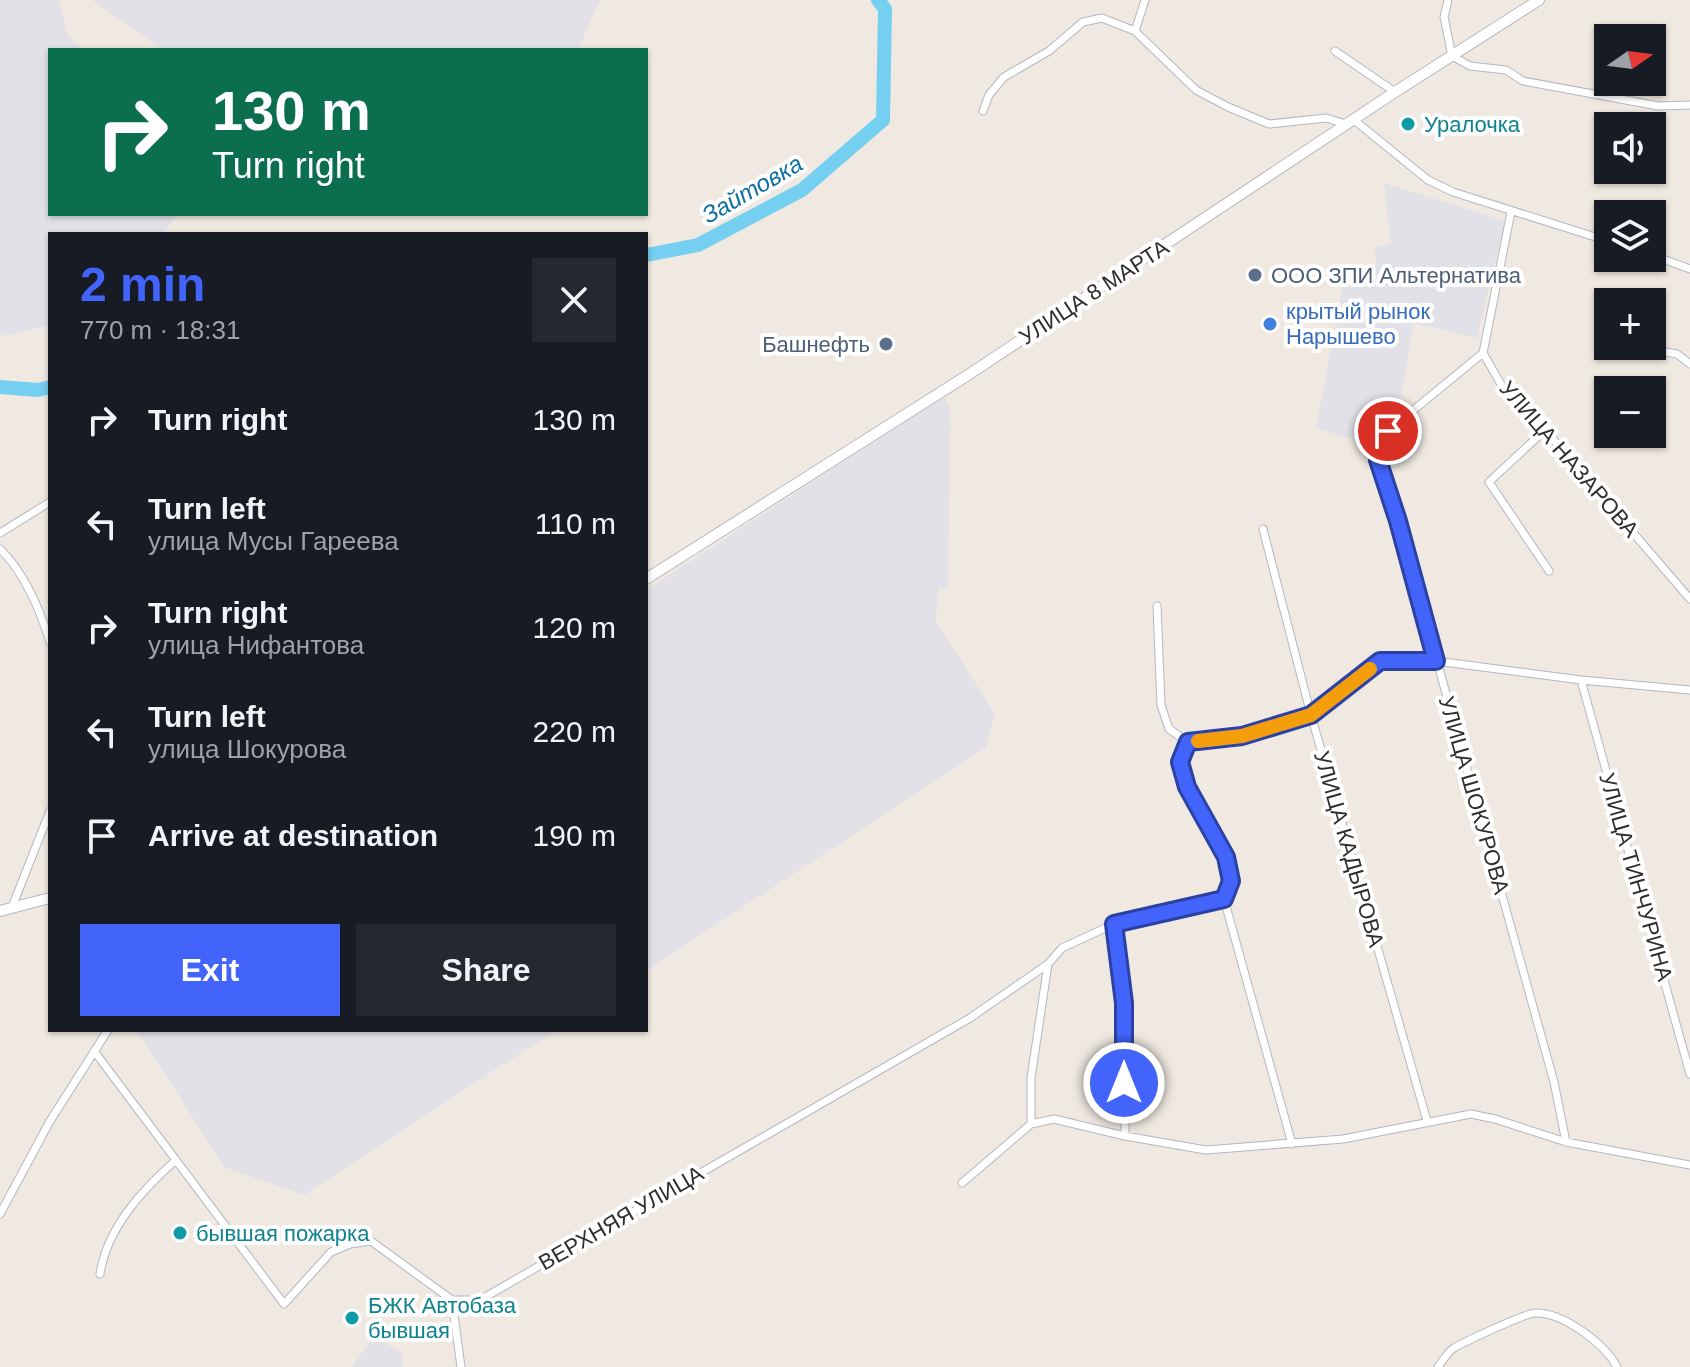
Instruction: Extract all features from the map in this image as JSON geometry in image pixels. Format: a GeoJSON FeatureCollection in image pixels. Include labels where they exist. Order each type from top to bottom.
{"type":"FeatureCollection","features":[{"type":"Feature","properties":{"kind":"main road","name":"УЛИЦА 8 МАРТА"},"geometry":{"type":"LineString","coordinates":[[648,578],[981,367],[1539,0]]}},
{"type":"Feature","properties":{"kind":"main road"},"geometry":{"type":"LineString","coordinates":[[0,911],[48,898]]}},
{"type":"Feature","properties":{"kind":"street"},"geometry":{"type":"LineString","coordinates":[[1135,31],[1145,0]]}},
{"type":"Feature","properties":{"kind":"street"},"geometry":{"type":"LineString","coordinates":[[1448,0],[1444,17],[1452,56],[1470,66],[1506,70],[1523,81],[1658,106],[1690,105]]}},
{"type":"Feature","properties":{"kind":"street"},"geometry":{"type":"LineString","coordinates":[[983,111],[989,95],[1004,77],[1049,51],[1083,22],[1102,18],[1135,31],[1196,90],[1228,107],[1269,124],[1326,118],[1350,122],[1428,180],[1453,192],[1594,237]]}},
{"type":"Feature","properties":{"kind":"street"},"geometry":{"type":"LineString","coordinates":[[1335,51],[1395,92]]}},
{"type":"Feature","properties":{"kind":"street"},"geometry":{"type":"LineString","coordinates":[[1483,353],[1511,212]]}},
{"type":"Feature","properties":{"kind":"street"},"geometry":{"type":"LineString","coordinates":[[1666,260],[1690,269]]}},
{"type":"Feature","properties":{"kind":"street"},"geometry":{"type":"LineString","coordinates":[[1666,352],[1677,354],[1690,364]]}},
{"type":"Feature","properties":{"kind":"street","name":"УЛИЦА НАЗАРОВА"},"geometry":{"type":"LineString","coordinates":[[1483,353],[1502,386],[1545,430],[1690,599]]}},
{"type":"Feature","properties":{"kind":"street","name":"УЛИЦА ШОКУРОВА"},"geometry":{"type":"LineString","coordinates":[[1483,353],[1388,431],[1378,460],[1398,521],[1554,1082],[1566,1142]]}},
{"type":"Feature","properties":{"kind":"street"},"geometry":{"type":"LineString","coordinates":[[1545,430],[1489,482],[1549,571]]}},
{"type":"Feature","properties":{"kind":"street"},"geometry":{"type":"LineString","coordinates":[[0,533],[48,503]]}},
{"type":"Feature","properties":{"kind":"street","name":"УЛИЦА КАДЫРОВА"},"geometry":{"type":"LineString","coordinates":[[1263,529],[1311,715],[1427,1121]]}},
{"type":"Feature","properties":{"kind":"street"},"geometry":{"type":"LineString","coordinates":[[0,549],[32,595],[48,637]]}},
{"type":"Feature","properties":{"kind":"street"},"geometry":{"type":"LineString","coordinates":[[1157,606],[1161,705],[1169,729],[1188,742],[1242,736],[1311,715],[1380,661],[1436,661],[1581,680],[1690,690]]}},
{"type":"Feature","properties":{"kind":"street","name":"УЛИЦА ТИНЧУРИНА"},"geometry":{"type":"LineString","coordinates":[[1581,680],[1690,1074]]}},
{"type":"Feature","properties":{"kind":"street"},"geometry":{"type":"LineString","coordinates":[[1188,742],[1180,762],[1187,787],[1226,857],[1231,881],[1224,899],[1292,1144]]}},
{"type":"Feature","properties":{"kind":"street"},"geometry":{"type":"LineString","coordinates":[[12,907],[48,816]]}},
{"type":"Feature","properties":{"kind":"street","name":"ВЕРХНЯЯ УЛИЦА"},"geometry":{"type":"LineString","coordinates":[[452,1300],[480,1300],[970,1018],[1048,964],[1062,948],[1114,924],[1224,899]]}},
{"type":"Feature","properties":{"kind":"street"},"geometry":{"type":"LineString","coordinates":[[1114,924],[1124,1003],[1125,1136]]}},
{"type":"Feature","properties":{"kind":"street"},"geometry":{"type":"LineString","coordinates":[[1031,1124],[1031,1078],[1048,964]]}},
{"type":"Feature","properties":{"kind":"street"},"geometry":{"type":"LineString","coordinates":[[0,1214],[50,1121],[107,1032]]}},
{"type":"Feature","properties":{"kind":"street"},"geometry":{"type":"LineString","coordinates":[[94,1051],[284,1304],[331,1252],[350,1244],[371,1241],[452,1300],[461,1367]]}},
{"type":"Feature","properties":{"kind":"street"},"geometry":{"type":"LineString","coordinates":[[962,1183],[1031,1124],[1054,1119],[1125,1136],[1206,1150],[1343,1139],[1471,1114],[1566,1142],[1690,1165]]}},
{"type":"Feature","properties":{"kind":"street"},"geometry":{"type":"LineString","coordinates":[[100,1274],[103,1255],[128,1210],[151,1182],[176,1160]]}},
{"type":"Feature","properties":{"kind":"street"},"geometry":{"type":"LineString","coordinates":[[1438,1367],[1451,1349],[1535,1313],[1558,1319],[1588,1333],[1613,1358],[1617,1367]]}},
{"type":"Feature","properties":{"kind":"shaded area"},"geometry":{"type":"Polygon","coordinates":[[[0,0],[59,0],[67,34],[81,48],[48,48],[48,216],[176,216],[164,232],[48,232],[48,325],[5,336],[0,334],[0,0]]]}},
{"type":"Feature","properties":{"kind":"shaded area"},"geometry":{"type":"Polygon","coordinates":[[[92,0],[600,0],[579,48],[160,48],[92,0]]]}},
{"type":"Feature","properties":{"kind":"shaded area"},"geometry":{"type":"Polygon","coordinates":[[[1384,183],[1505,221],[1477,338],[1413,323],[1399,412],[1355,440],[1316,428],[1345,272],[1347,269],[1376,266],[1375,247],[1391,243],[1384,183]]]}},
{"type":"Feature","properties":{"kind":"shaded area"},"geometry":{"type":"Polygon","coordinates":[[[944,397],[950,409],[948,589],[938,588],[936,621],[995,714],[986,747],[648,970],[648,589],[944,397]]]}},
{"type":"Feature","properties":{"kind":"shaded area"},"geometry":{"type":"Polygon","coordinates":[[[138,1032],[553,1032],[304,1195],[224,1167],[138,1032]]]}},
{"type":"Feature","properties":{"kind":"shaded area"},"geometry":{"type":"Polygon","coordinates":[[[373,1337],[402,1352],[403,1367],[352,1367],[373,1337]]]}},
{"type":"Feature","properties":{"kind":"waterway","name":"Зайтовка"},"geometry":{"type":"LineString","coordinates":[[648,255],[698,245],[802,190],[883,120],[885,9],[878,0]]}},
{"type":"Feature","properties":{"kind":"waterway","name":"Зайтовка"},"geometry":{"type":"LineString","coordinates":[[0,387],[38,390],[48,388]]}},
{"type":"Feature","properties":{"kind":"slow traffic"},"geometry":{"type":"LineString","coordinates":[[1198,741],[1242,736],[1311,715],[1370,669]]}},
{"type":"Feature","properties":{"kind":"place","name":"Уралочка"},"geometry":{"type":"Point","coordinates":[1408,124]}},
{"type":"Feature","properties":{"kind":"place","name":"ООО ЗПИ Альтернатива"},"geometry":{"type":"Point","coordinates":[1255,275]}},
{"type":"Feature","properties":{"kind":"place","name":"крытый рынок Нарышево"},"geometry":{"type":"Point","coordinates":[1270,324]}},
{"type":"Feature","properties":{"kind":"place","name":"Башнефть"},"geometry":{"type":"Point","coordinates":[886,344]}},
{"type":"Feature","properties":{"kind":"place","name":"бывшая пожарка"},"geometry":{"type":"Point","coordinates":[180,1233]}},
{"type":"Feature","properties":{"kind":"place","name":"БЖК Автобаза бывшая"},"geometry":{"type":"Point","coordinates":[352,1318]}},
{"type":"Feature","properties":{"kind":"route"},"geometry":{"type":"LineString","coordinates":[[1124,1083],[1124,1003],[1114,924],[1224,899],[1231,881],[1226,857],[1187,787],[1180,762],[1188,742],[1242,736],[1311,715],[1380,661],[1436,661],[1378,460],[1388,431]]}}]}
